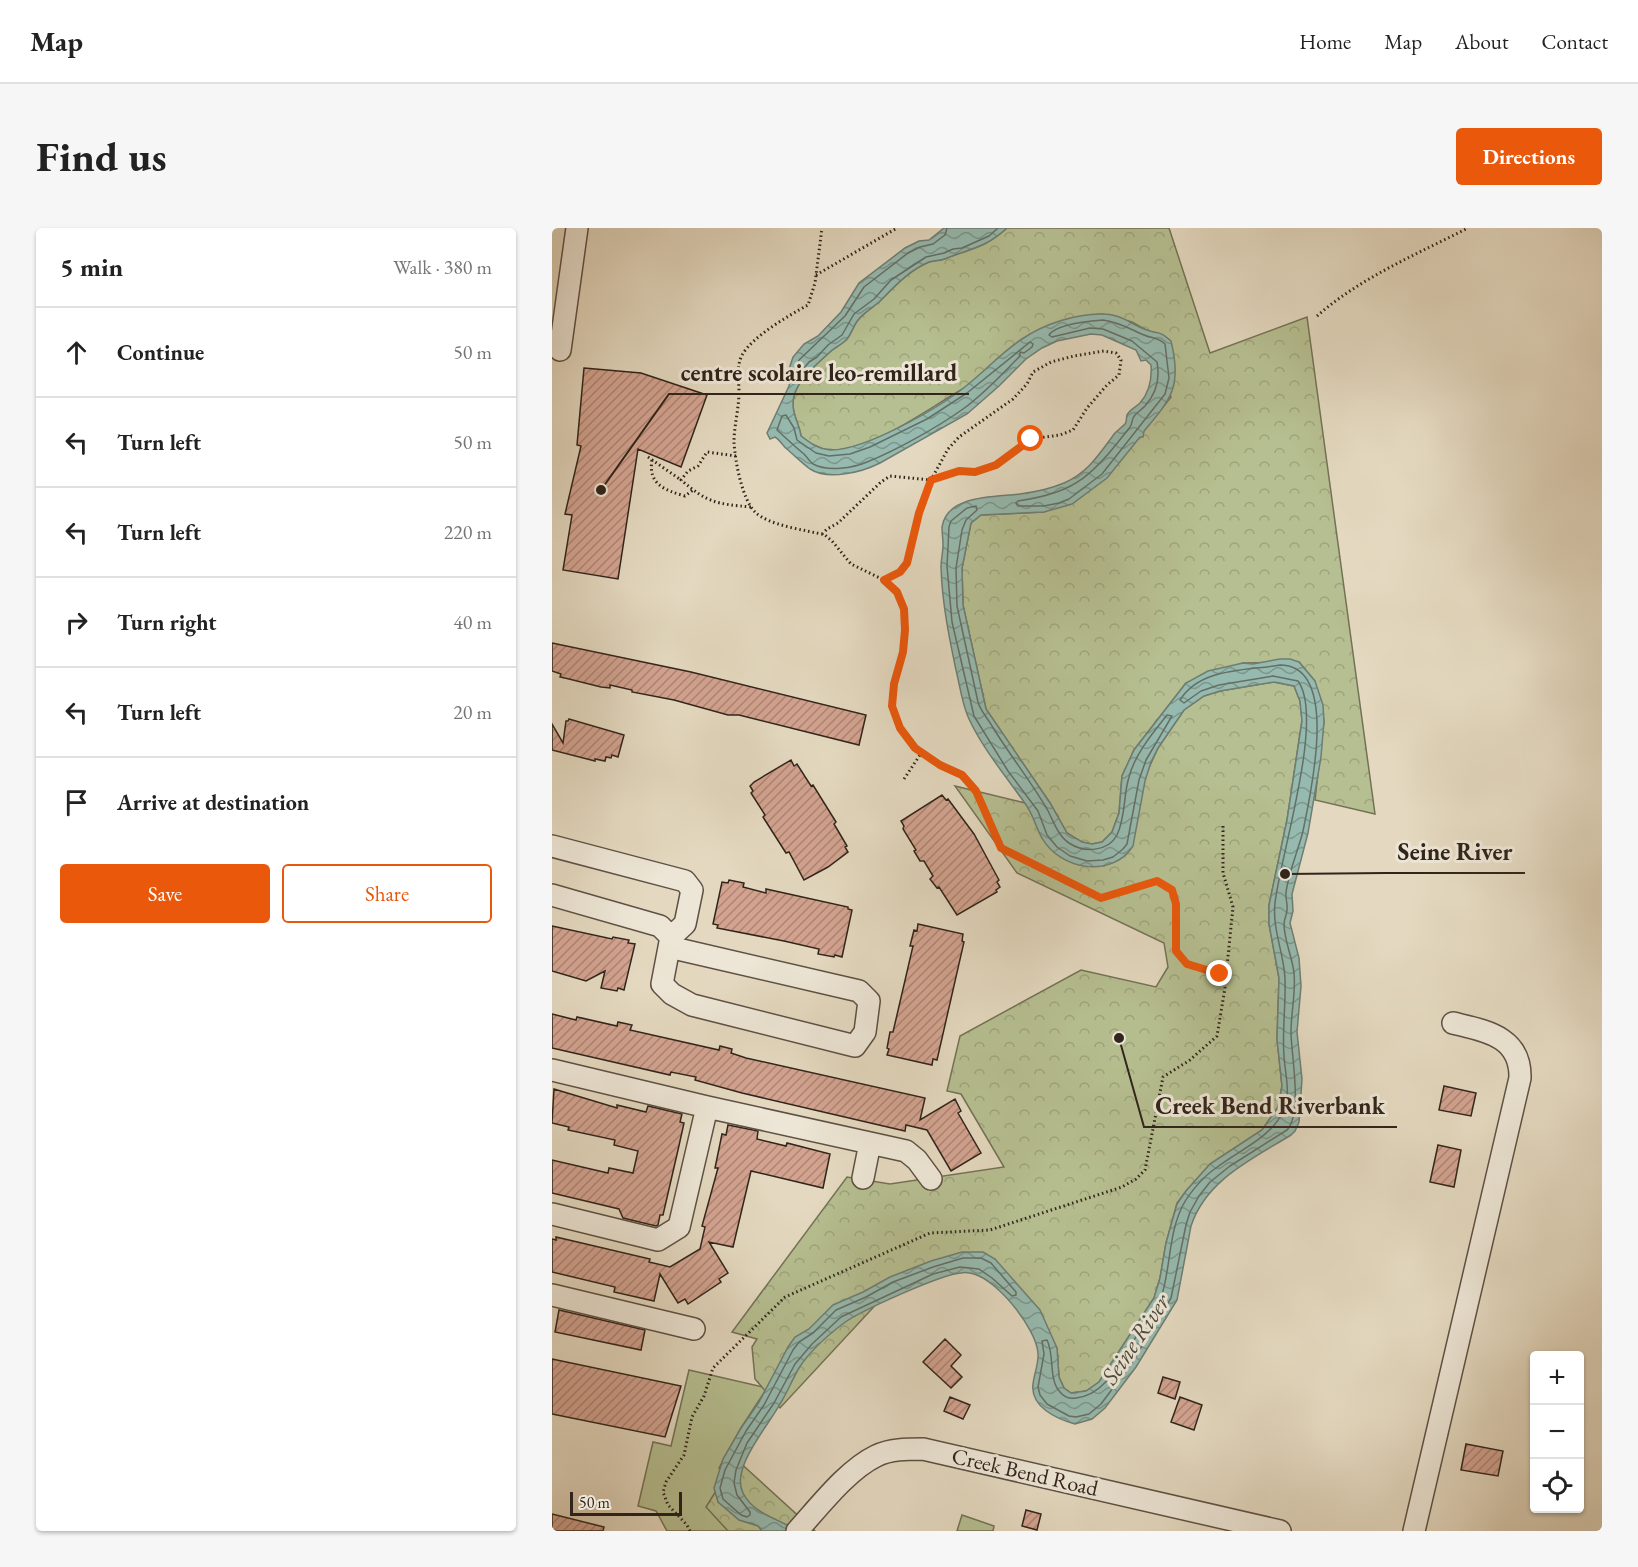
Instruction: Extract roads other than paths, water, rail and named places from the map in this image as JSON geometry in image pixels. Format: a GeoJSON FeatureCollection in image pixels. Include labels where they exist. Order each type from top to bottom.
{"type":"FeatureCollection","features":[{"type":"Feature","properties":{"kind":"street"},"geometry":{"type":"LineString","coordinates":[[560,350],[577,228]]}},
{"type":"Feature","properties":{"kind":"street"},"geometry":{"type":"LineString","coordinates":[[552,846],[685,881],[692,890],[685,924],[670,942],[662,984],[672,994],[692,1005],[855,1047],[865,1032],[869,1001],[859,991],[670,942],[660,926],[552,896]]}},
{"type":"Feature","properties":{"kind":"street"},"geometry":{"type":"LineString","coordinates":[[1414,1531],[1520,1078],[1516,1055],[1509,1044],[1488,1032],[1453,1023]]}},
{"type":"Feature","properties":{"kind":"street"},"geometry":{"type":"LineString","coordinates":[[552,1070],[906,1151],[917,1160],[930,1179]]}},
{"type":"Feature","properties":{"kind":"street"},"geometry":{"type":"LineString","coordinates":[[552,1214],[658,1240],[678,1227],[707,1107]]}},
{"type":"Feature","properties":{"kind":"street"},"geometry":{"type":"LineString","coordinates":[[862,1178],[870,1143]]}},
{"type":"Feature","properties":{"kind":"street"},"geometry":{"type":"LineString","coordinates":[[552,1295],[694,1329]]}},
{"type":"Feature","properties":{"kind":"street","name":"Creek Bend Road"},"geometry":{"type":"LineString","coordinates":[[804,1523],[853,1471],[876,1456],[900,1449],[923,1449],[1281,1531]]}},
{"type":"Feature","properties":{"kind":"water","name":"Seine River"},"geometry":{"type":"Polygon","coordinates":[[[944,228],[1007,228],[992,240],[978,247],[922,265],[862,315],[846,340],[804,377],[796,390],[793,407],[801,436],[818,447],[830,450],[862,444],[881,436],[901,427],[954,395],[1022,339],[1050,324],[1083,315],[1116,316],[1161,334],[1171,341],[1175,381],[1168,400],[1144,431],[1143,437],[1140,437],[1107,478],[1072,504],[1044,512],[981,515],[971,523],[962,568],[963,605],[986,709],[1050,803],[1067,833],[1082,842],[1092,844],[1102,842],[1112,832],[1119,813],[1122,776],[1134,750],[1186,683],[1208,671],[1243,663],[1253,664],[1280,659],[1299,662],[1315,681],[1323,705],[1321,757],[1308,833],[1292,894],[1293,911],[1290,923],[1299,958],[1301,986],[1297,1032],[1302,1079],[1299,1122],[1291,1135],[1232,1172],[1207,1196],[1191,1226],[1177,1300],[1136,1367],[1105,1408],[1092,1419],[1075,1424],[1060,1419],[1040,1405],[1033,1392],[1038,1353],[1031,1331],[1004,1295],[984,1278],[974,1274],[951,1275],[920,1286],[883,1302],[844,1323],[803,1362],[783,1400],[746,1459],[740,1483],[748,1500],[760,1512],[798,1531],[762,1531],[758,1526],[739,1520],[718,1502],[714,1488],[723,1459],[759,1402],[795,1337],[809,1329],[833,1305],[890,1277],[962,1252],[983,1252],[995,1259],[1040,1310],[1057,1348],[1059,1377],[1064,1388],[1071,1393],[1086,1391],[1099,1382],[1154,1298],[1177,1204],[1210,1164],[1262,1130],[1278,1107],[1282,1086],[1277,1039],[1279,978],[1269,924],[1269,905],[1287,820],[1302,721],[1300,701],[1294,686],[1274,682],[1220,691],[1204,696],[1184,710],[1151,762],[1145,781],[1133,846],[1124,856],[1112,863],[1086,866],[1073,863],[1050,849],[1042,838],[1027,806],[981,741],[965,707],[948,632],[941,567],[942,527],[946,516],[953,508],[974,499],[1042,490],[1064,483],[1080,474],[1125,424],[1129,412],[1143,399],[1150,385],[1151,365],[1146,360],[1141,361],[1136,350],[1102,335],[1091,334],[1057,341],[1026,359],[967,414],[880,463],[845,474],[818,473],[810,469],[775,437],[770,439],[767,433],[789,386],[793,357],[804,344],[818,336],[841,312],[859,283],[905,248],[919,241],[929,240],[944,228]]]}},
{"type":"Feature","properties":{"kind":"place","name":"centre scolaire leo-remillard"},"geometry":{"type":"Point","coordinates":[601,490]}},
{"type":"Feature","properties":{"kind":"place","name":"Seine River"},"geometry":{"type":"Point","coordinates":[1285,874]}},
{"type":"Feature","properties":{"kind":"place","name":"Creek Bend Riverbank"},"geometry":{"type":"Point","coordinates":[1119,1038]}}]}
